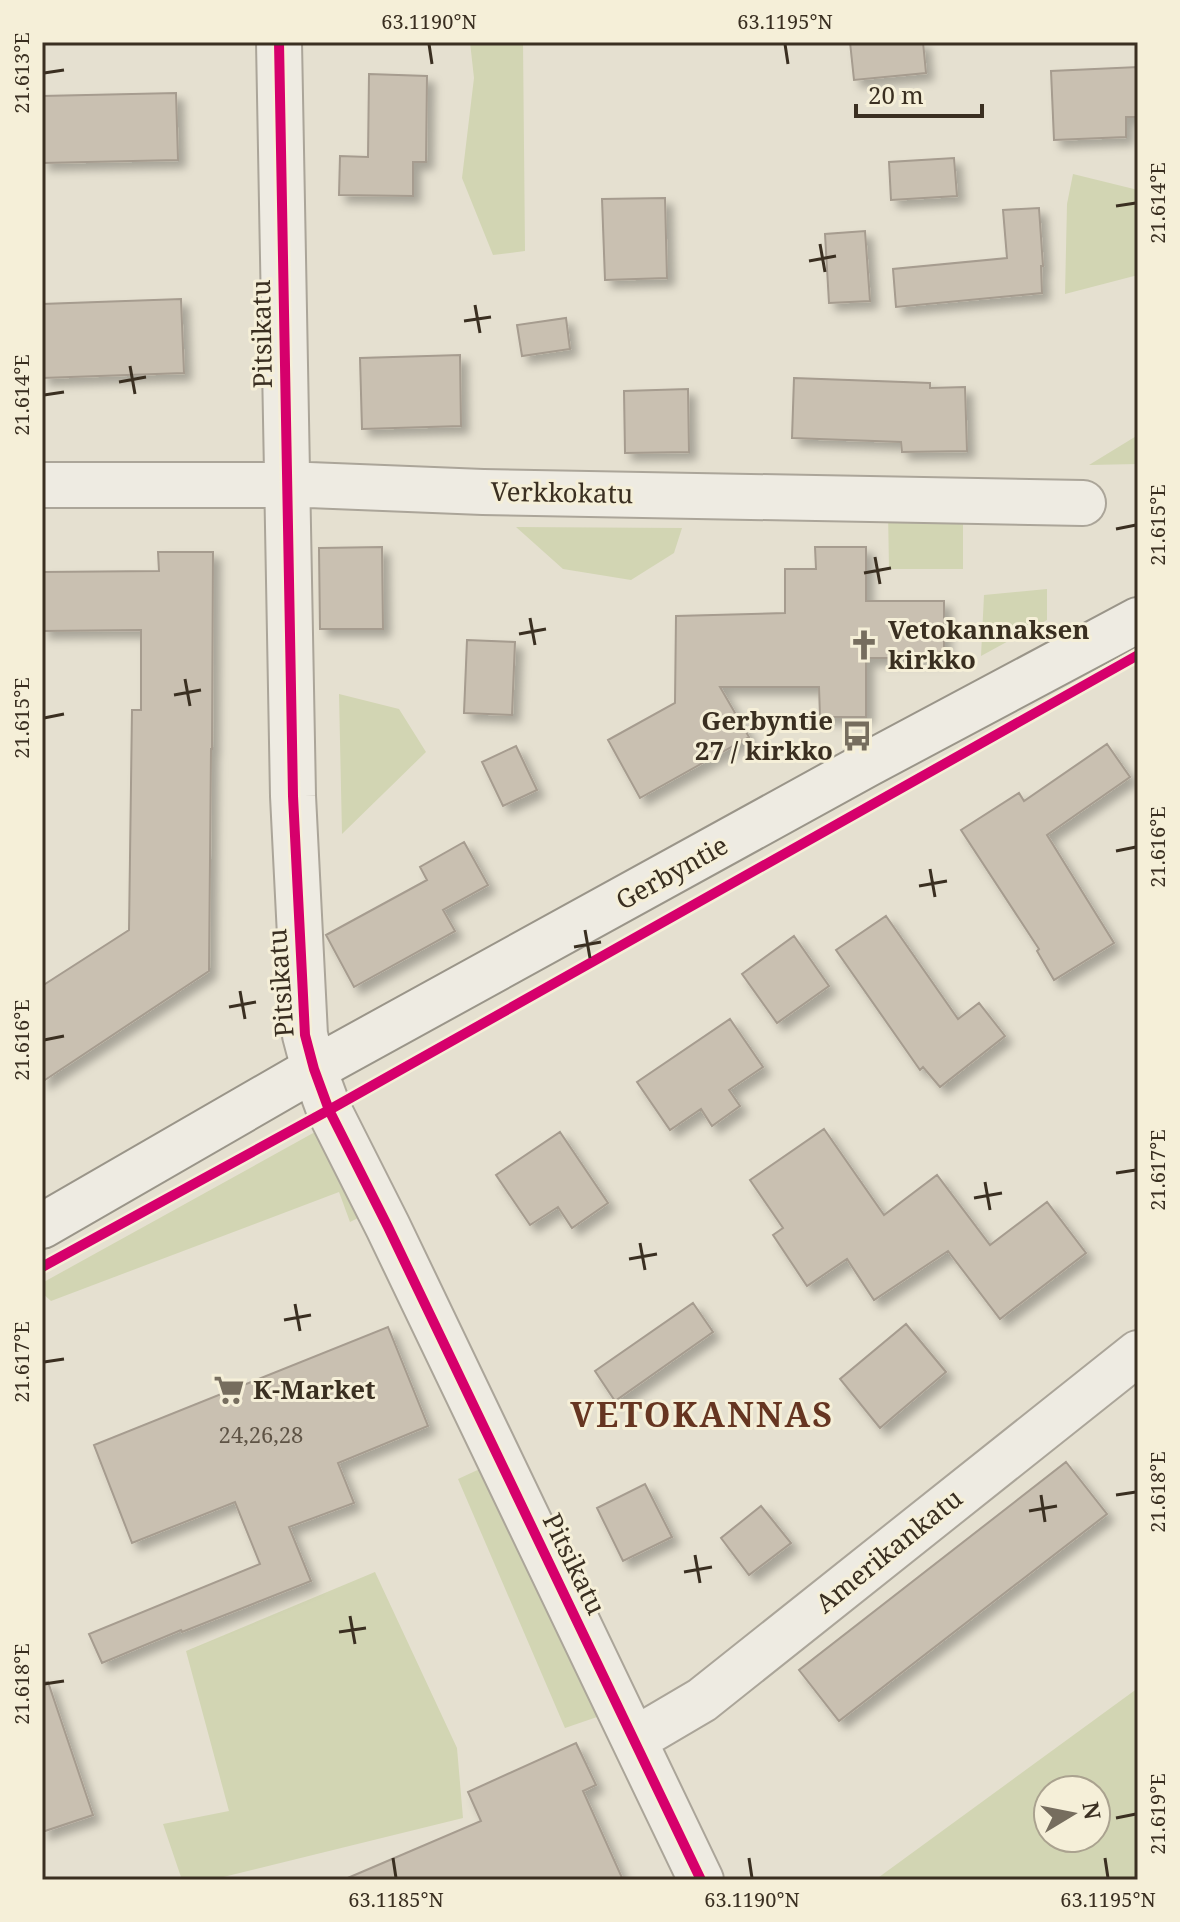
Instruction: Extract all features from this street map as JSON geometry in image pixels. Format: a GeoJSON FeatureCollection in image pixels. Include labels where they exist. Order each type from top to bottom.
{"type":"FeatureCollection","features":[{"type":"Feature","properties":{"kind":"street","name":"Pitsikatu"},"geometry":{"type":"LineString","coordinates":[[279,42],[293,796],[305,1035],[329,1110],[701,1880]]}},
{"type":"Feature","properties":{"kind":"street","name":"Verkkokatu"},"geometry":{"type":"LineString","coordinates":[[42,485],[287,484],[498,492],[1083,503]]}},
{"type":"Feature","properties":{"kind":"street","name":"Gerbyntie"},"geometry":{"type":"LineString","coordinates":[[42,1226],[314,1069],[868,764],[1138,620]]}},
{"type":"Feature","properties":{"kind":"street","name":"Amerikankatu"},"geometry":{"type":"LineString","coordinates":[[634,1740],[702,1700],[1138,1353]]}},
{"type":"Feature","properties":{"kind":"green space"},"geometry":{"type":"Polygon","coordinates":[[[470,42],[523,42],[525,251],[493,255],[462,178],[474,78],[470,42]]]}},
{"type":"Feature","properties":{"kind":"green space"},"geometry":{"type":"Polygon","coordinates":[[[1073,174],[1138,190],[1138,275],[1065,294],[1067,204],[1073,174]]]}},
{"type":"Feature","properties":{"kind":"green space"},"geometry":{"type":"Polygon","coordinates":[[[1138,435],[1138,464],[1089,465],[1138,435]]]}},
{"type":"Feature","properties":{"kind":"green space"},"geometry":{"type":"Polygon","coordinates":[[[963,510],[963,569],[889,569],[888,511],[963,510]]]}},
{"type":"Feature","properties":{"kind":"green space"},"geometry":{"type":"Polygon","coordinates":[[[516,527],[682,528],[674,553],[631,580],[563,569],[516,527]]]}},
{"type":"Feature","properties":{"kind":"green space"},"geometry":{"type":"Polygon","coordinates":[[[1047,589],[1047,620],[981,656],[984,595],[1047,589]]]}},
{"type":"Feature","properties":{"kind":"green space"},"geometry":{"type":"Polygon","coordinates":[[[339,694],[399,709],[426,752],[342,834],[339,694]]]}},
{"type":"Feature","properties":{"kind":"green space"},"geometry":{"type":"Polygon","coordinates":[[[315,1132],[333,1147],[366,1214],[350,1222],[339,1192],[51,1301],[42,1293],[42,1283],[315,1132]]]}},
{"type":"Feature","properties":{"kind":"green space"},"geometry":{"type":"Polygon","coordinates":[[[484,1467],[597,1717],[565,1728],[458,1479],[484,1467]]]}},
{"type":"Feature","properties":{"kind":"green space"},"geometry":{"type":"Polygon","coordinates":[[[375,1572],[457,1748],[463,1818],[211,1880],[182,1880],[163,1824],[229,1811],[186,1651],[375,1572]]]}},
{"type":"Feature","properties":{"kind":"green space"},"geometry":{"type":"Polygon","coordinates":[[[1138,1688],[1138,1880],[875,1880],[1138,1688]]]}},
{"type":"Feature","properties":{"kind":"building"},"geometry":{"type":"Polygon","coordinates":[[[850,42],[923,42],[926,73],[854,80],[850,42]]]}},
{"type":"Feature","properties":{"kind":"building"},"geometry":{"type":"Polygon","coordinates":[[[1138,67],[1138,117],[1126,117],[1126,137],[1054,140],[1051,71],[1138,67]]]}},
{"type":"Feature","properties":{"kind":"building"},"geometry":{"type":"Polygon","coordinates":[[[369,74],[427,76],[426,162],[413,162],[413,196],[339,195],[340,156],[368,157],[369,74]]]}},
{"type":"Feature","properties":{"kind":"building"},"geometry":{"type":"Polygon","coordinates":[[[176,93],[178,160],[42,163],[42,96],[176,93]]]}},
{"type":"Feature","properties":{"kind":"building"},"geometry":{"type":"Polygon","coordinates":[[[954,158],[957,196],[891,200],[889,162],[954,158]]]}},
{"type":"Feature","properties":{"kind":"building"},"geometry":{"type":"Polygon","coordinates":[[[665,198],[667,278],[605,280],[602,199],[665,198]]]}},
{"type":"Feature","properties":{"kind":"building"},"geometry":{"type":"Polygon","coordinates":[[[1039,208],[1042,293],[896,307],[893,269],[1007,258],[1003,210],[1039,208]]]}},
{"type":"Feature","properties":{"kind":"building"},"geometry":{"type":"Polygon","coordinates":[[[865,231],[870,301],[829,303],[825,234],[865,231]]]}},
{"type":"Feature","properties":{"kind":"building"},"geometry":{"type":"Polygon","coordinates":[[[181,299],[184,373],[42,378],[42,304],[181,299]]]}},
{"type":"Feature","properties":{"kind":"building"},"geometry":{"type":"Polygon","coordinates":[[[566,318],[570,349],[522,356],[517,325],[566,318]]]}},
{"type":"Feature","properties":{"kind":"building"},"geometry":{"type":"Polygon","coordinates":[[[460,355],[461,426],[362,429],[360,358],[460,355]]]}},
{"type":"Feature","properties":{"kind":"building"},"geometry":{"type":"Polygon","coordinates":[[[794,378],[930,383],[930,388],[965,387],[967,451],[902,452],[901,442],[792,438],[794,378]]]}},
{"type":"Feature","properties":{"kind":"building"},"geometry":{"type":"Polygon","coordinates":[[[688,389],[689,452],[625,453],[624,391],[688,389]]]}},
{"type":"Feature","properties":{"kind":"building"},"geometry":{"type":"Polygon","coordinates":[[[382,547],[383,629],[320,629],[319,548],[382,547]]]}},
{"type":"Feature","properties":{"kind":"building"},"geometry":{"type":"Polygon","coordinates":[[[815,547],[866,547],[866,601],[944,601],[944,658],[866,658],[866,717],[820,717],[819,687],[720,687],[749,737],[640,798],[608,740],[675,703],[676,616],[785,613],[785,569],[816,569],[815,547]]]}},
{"type":"Feature","properties":{"kind":"building"},"geometry":{"type":"Polygon","coordinates":[[[158,552],[213,552],[209,971],[42,1082],[42,986],[129,930],[132,710],[141,710],[141,630],[42,631],[42,572],[159,571],[158,552]]]}},
{"type":"Feature","properties":{"kind":"building"},"geometry":{"type":"Polygon","coordinates":[[[467,640],[515,642],[512,715],[464,713],[467,640]]]}},
{"type":"Feature","properties":{"kind":"building"},"geometry":{"type":"Polygon","coordinates":[[[1107,744],[1130,777],[1047,835],[1114,943],[1054,980],[1037,951],[1039,949],[961,830],[1019,793],[1024,801],[1107,744]]]}},
{"type":"Feature","properties":{"kind":"building"},"geometry":{"type":"Polygon","coordinates":[[[516,746],[537,790],[503,806],[482,762],[516,746]]]}},
{"type":"Feature","properties":{"kind":"building"},"geometry":{"type":"Polygon","coordinates":[[[464,842],[488,885],[443,910],[455,931],[354,987],[326,935],[427,880],[420,867],[464,842]]]}},
{"type":"Feature","properties":{"kind":"building"},"geometry":{"type":"Polygon","coordinates":[[[886,916],[958,1019],[979,1003],[1005,1036],[940,1087],[923,1067],[920,1070],[836,950],[886,916]]]}},
{"type":"Feature","properties":{"kind":"building"},"geometry":{"type":"Polygon","coordinates":[[[794,936],[829,986],[777,1023],[742,974],[794,936]]]}},
{"type":"Feature","properties":{"kind":"building"},"geometry":{"type":"Polygon","coordinates":[[[730,1019],[763,1067],[729,1090],[740,1106],[712,1126],[701,1109],[670,1130],[637,1082],[730,1019]]]}},
{"type":"Feature","properties":{"kind":"building"},"geometry":{"type":"Polygon","coordinates":[[[824,1129],[884,1215],[937,1175],[990,1245],[1047,1202],[1086,1253],[1000,1319],[948,1251],[874,1300],[847,1259],[807,1286],[773,1235],[783,1228],[750,1180],[824,1129]]]}},
{"type":"Feature","properties":{"kind":"building"},"geometry":{"type":"Polygon","coordinates":[[[560,1132],[608,1203],[572,1228],[558,1207],[530,1225],[496,1175],[560,1132]]]}},
{"type":"Feature","properties":{"kind":"building"},"geometry":{"type":"Polygon","coordinates":[[[693,1303],[713,1332],[615,1401],[595,1371],[693,1303]]]}},
{"type":"Feature","properties":{"kind":"building"},"geometry":{"type":"Polygon","coordinates":[[[906,1324],[946,1372],[880,1428],[840,1379],[906,1324]]]}},
{"type":"Feature","properties":{"kind":"building"},"geometry":{"type":"Polygon","coordinates":[[[388,1327],[428,1426],[338,1463],[354,1503],[289,1527],[311,1581],[102,1663],[89,1634],[260,1564],[235,1502],[132,1543],[94,1445],[388,1327]]]}},
{"type":"Feature","properties":{"kind":"building"},"geometry":{"type":"Polygon","coordinates":[[[1066,1462],[1107,1514],[839,1721],[799,1670],[1066,1462]]]}},
{"type":"Feature","properties":{"kind":"building"},"geometry":{"type":"Polygon","coordinates":[[[645,1484],[672,1537],[623,1561],[597,1508],[645,1484]]]}},
{"type":"Feature","properties":{"kind":"building"},"geometry":{"type":"Polygon","coordinates":[[[761,1506],[791,1543],[749,1575],[721,1538],[761,1506]]]}},
{"type":"Feature","properties":{"kind":"building"},"geometry":{"type":"Polygon","coordinates":[[[48,1682],[93,1815],[42,1832],[42,1683],[48,1682]]]}},
{"type":"Feature","properties":{"kind":"building"},"geometry":{"type":"Polygon","coordinates":[[[576,1743],[596,1785],[583,1791],[623,1880],[343,1880],[481,1821],[468,1792],[576,1743]]]}},
{"type":"Feature","properties":{"kind":"cycle path"},"geometry":{"type":"LineString","coordinates":[[279,42],[293,796],[305,1035],[329,1110],[701,1880]]}},
{"type":"Feature","properties":{"kind":"cycle path"},"geometry":{"type":"LineString","coordinates":[[42,1267],[329,1110],[1138,655]]}},
{"type":"Feature","properties":{"kind":"place","name":"Vetokannaksen kirkko"},"geometry":{"type":"Point","coordinates":[864,645]}},
{"type":"Feature","properties":{"kind":"place","name":"Gerbyntie 27 / kirkko"},"geometry":{"type":"Point","coordinates":[857,736]}},
{"type":"Feature","properties":{"kind":"place","name":"K-Market"},"geometry":{"type":"Point","coordinates":[229,1390]}},
{"type":"Feature","properties":{"kind":"district","name":"VETOKANNAS"},"geometry":{"type":"Point","coordinates":[702,1415]}}]}
